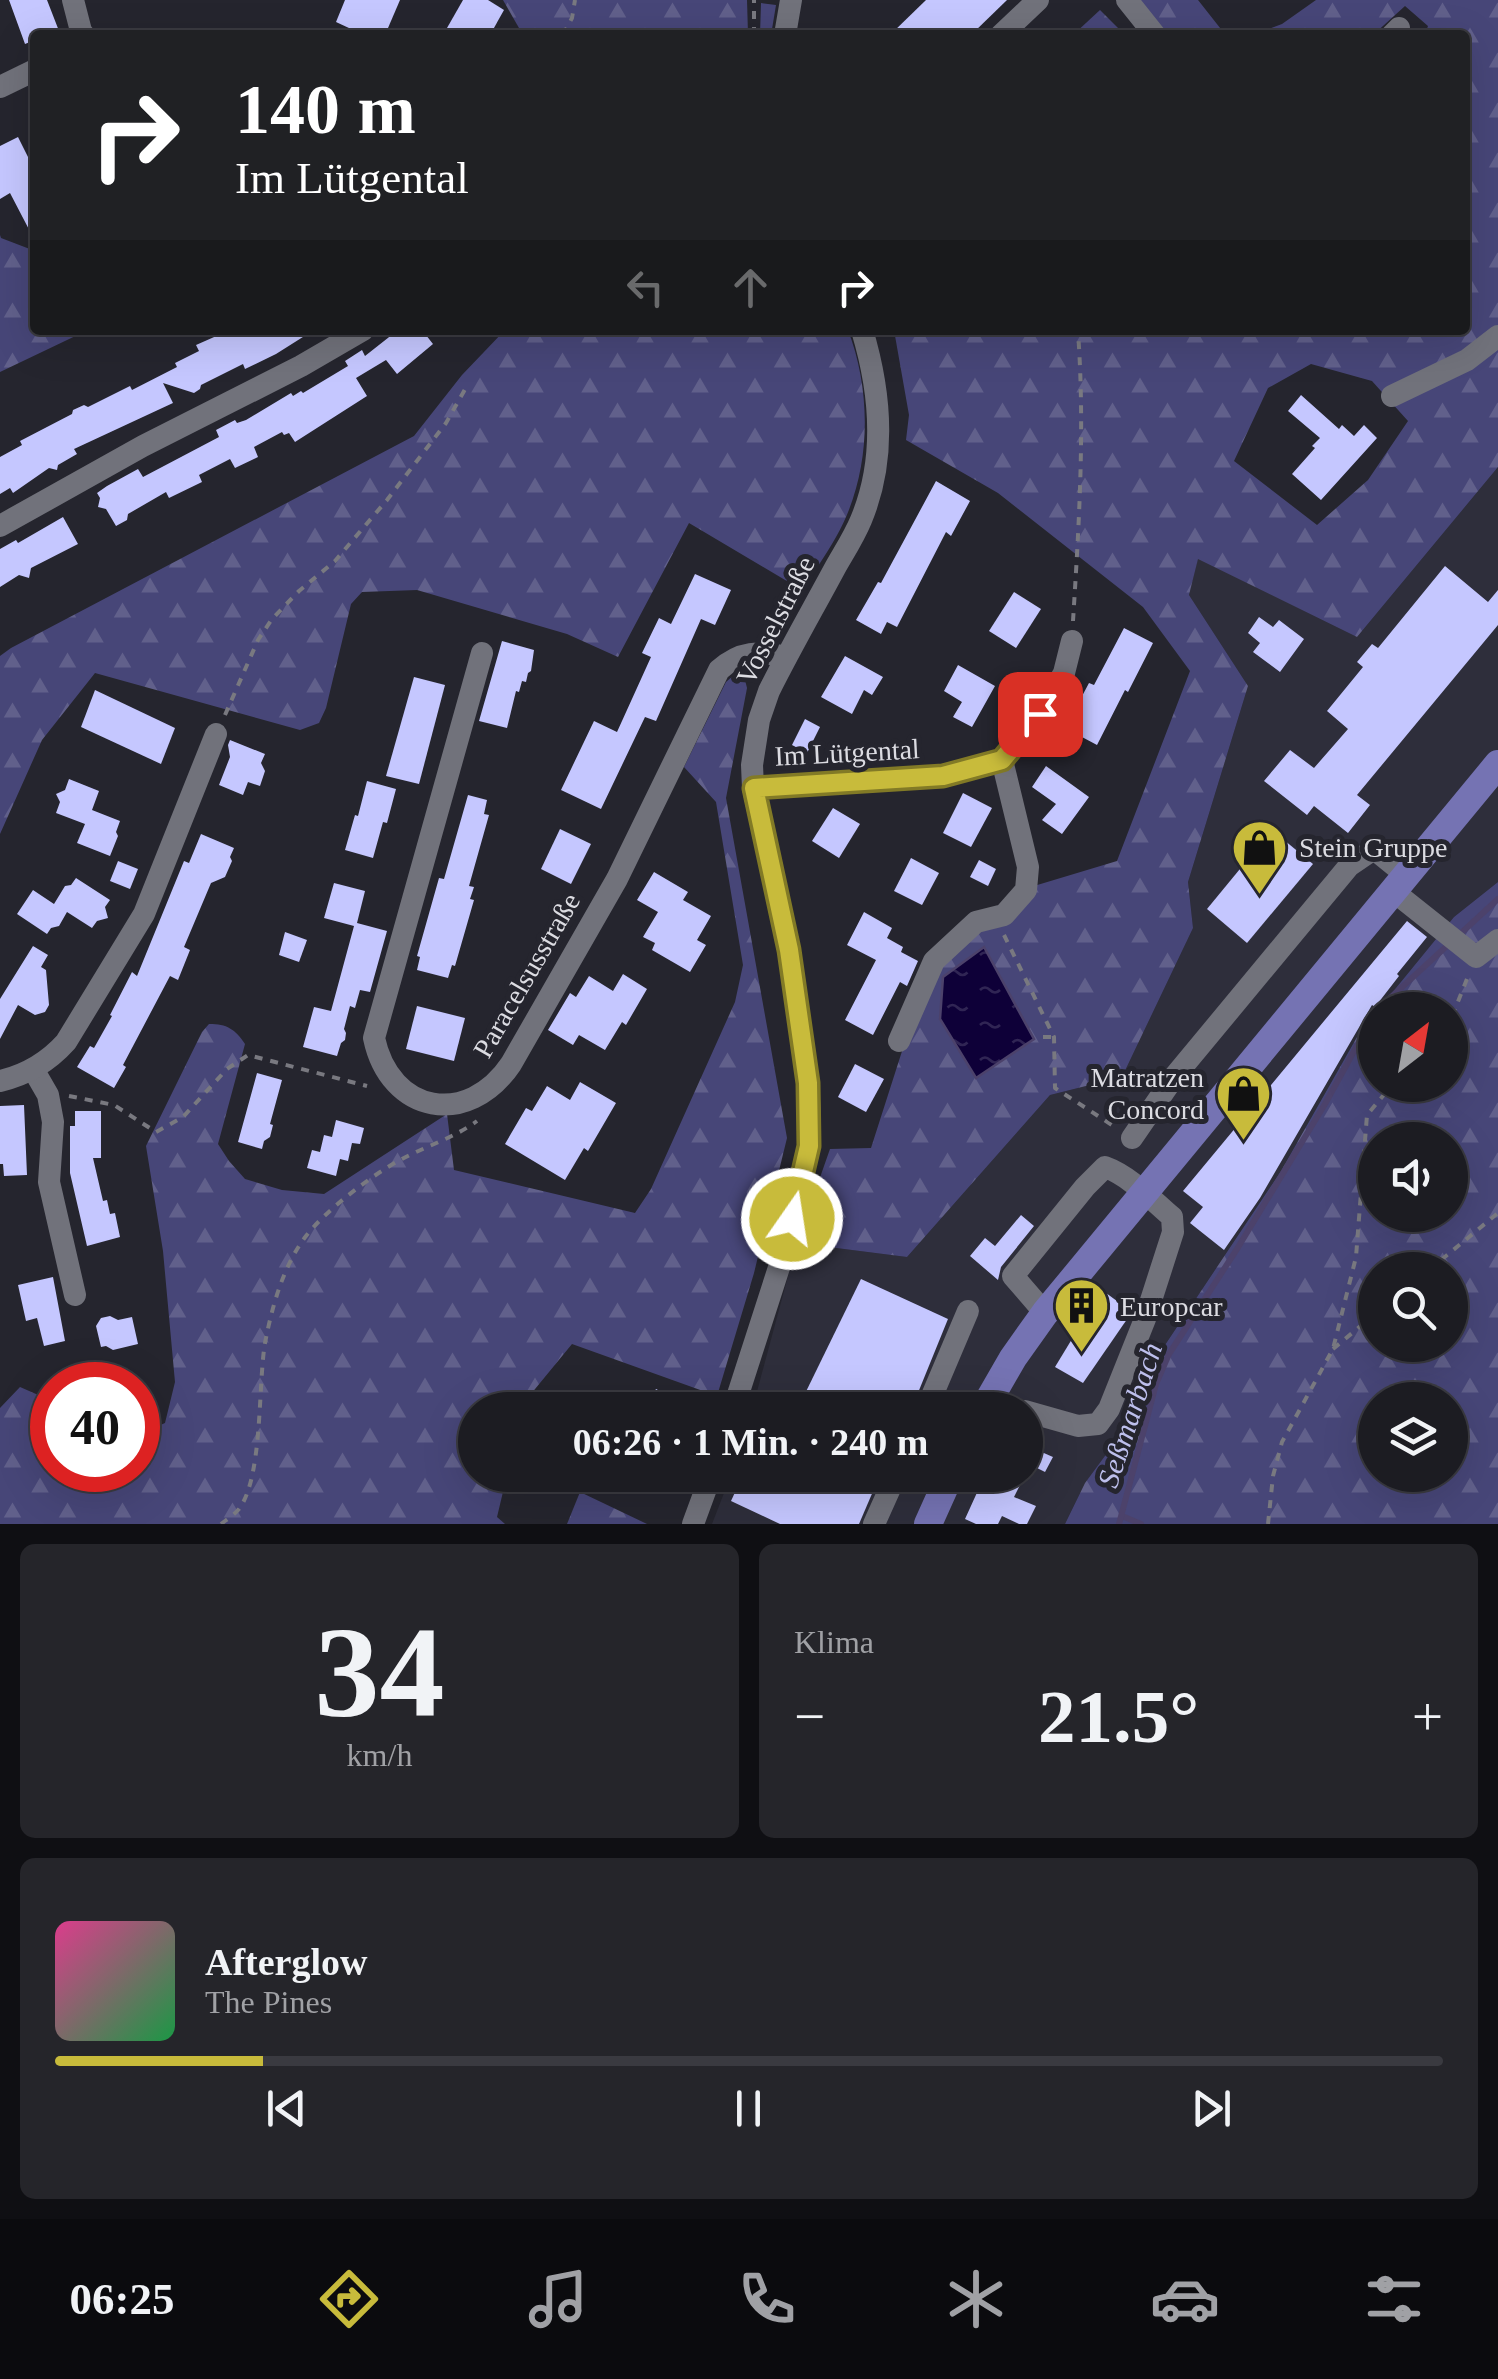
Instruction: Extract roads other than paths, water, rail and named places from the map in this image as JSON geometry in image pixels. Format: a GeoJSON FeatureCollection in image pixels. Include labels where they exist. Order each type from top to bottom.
{"type":"FeatureCollection","features":[{"type":"Feature","properties":{"kind":"main road"},"geometry":{"type":"LineString","coordinates":[[993,1392],[1046,1313],[1498,764]]}},
{"type":"Feature","properties":{"kind":"main road"},"geometry":{"type":"LineString","coordinates":[[928,1524],[942,1492]]}},
{"type":"Feature","properties":{"kind":"street"},"geometry":{"type":"LineString","coordinates":[[73,0],[81,30]]}},
{"type":"Feature","properties":{"kind":"street"},"geometry":{"type":"LineString","coordinates":[[785,30],[791,0]]}},
{"type":"Feature","properties":{"kind":"street"},"geometry":{"type":"LineString","coordinates":[[1006,30],[1038,0]]}},
{"type":"Feature","properties":{"kind":"street"},"geometry":{"type":"LineString","coordinates":[[1127,0],[1151,30]]}},
{"type":"Feature","properties":{"kind":"street"},"geometry":{"type":"LineString","coordinates":[[0,86],[30,72]]}},
{"type":"Feature","properties":{"kind":"street"},"geometry":{"type":"LineString","coordinates":[[0,526],[354,335]]}},
{"type":"Feature","properties":{"kind":"street","name":"Vosselstraße"},"geometry":{"type":"LineString","coordinates":[[739,1392],[792,1219],[809,1146],[810,1117],[789,950],[752,765],[759,720],[769,691],[860,521],[872,485],[879,406],[864,335]]}},
{"type":"Feature","properties":{"kind":"street"},"geometry":{"type":"LineString","coordinates":[[1392,396],[1467,360],[1498,336]]}},
{"type":"Feature","properties":{"kind":"street"},"geometry":{"type":"LineString","coordinates":[[899,1041],[934,962],[976,922],[1004,915],[1026,890],[1028,867],[1002,760],[1040,714],[1064,673],[1072,641]]}},
{"type":"Feature","properties":{"kind":"street","name":"Paracelsusstraße"},"geometry":{"type":"LineString","coordinates":[[482,653],[374,1038],[384,1070],[396,1084],[411,1096],[447,1105],[490,1090],[511,1064],[617,879],[719,670],[732,658],[766,653],[786,657]]}},
{"type":"Feature","properties":{"kind":"street"},"geometry":{"type":"LineString","coordinates":[[0,1080],[33,1069],[52,1058],[66,1042],[144,914],[216,734]]}},
{"type":"Feature","properties":{"kind":"street","name":"Im Lütgental"},"geometry":{"type":"LineString","coordinates":[[754,788],[943,776],[1002,760]]}},
{"type":"Feature","properties":{"kind":"street"},"geometry":{"type":"LineString","coordinates":[[1132,1138],[1174,1076],[1349,866],[1374,849],[1434,922],[1476,957],[1498,940]]}},
{"type":"Feature","properties":{"kind":"street"},"geometry":{"type":"LineString","coordinates":[[33,1069],[48,1095],[53,1122],[48,1182],[75,1295]]}},
{"type":"Feature","properties":{"kind":"street"},"geometry":{"type":"LineString","coordinates":[[1043,1416],[1078,1426],[1098,1424],[1145,1319],[1173,1232],[1172,1218],[1114,1170],[1105,1167],[1013,1276],[1046,1313]]}},
{"type":"Feature","properties":{"kind":"street"},"geometry":{"type":"LineString","coordinates":[[934,1392],[968,1311]]}},
{"type":"Feature","properties":{"kind":"street"},"geometry":{"type":"LineString","coordinates":[[693,1524],[704,1492]]}},
{"type":"Feature","properties":{"kind":"street"},"geometry":{"type":"LineString","coordinates":[[874,1524],[888,1492]]}},
{"type":"Feature","properties":{"kind":"water"},"geometry":{"type":"Polygon","coordinates":[[[984,947],[1034,1039],[976,1078],[940,1019],[943,977],[984,947]]]}},
{"type":"Feature","properties":{"kind":"waterway","name":"Seßmarbach"},"geometry":{"type":"LineString","coordinates":[[1459,935],[1498,899]]}},
{"type":"Feature","properties":{"kind":"waterway","name":"Seßmarbach"},"geometry":{"type":"LineString","coordinates":[[1397,992],[1449,944]]}},
{"type":"Feature","properties":{"kind":"waterway","name":"Seßmarbach"},"geometry":{"type":"LineString","coordinates":[[1119,1524],[1156,1384],[1169,1354],[1237,1249],[1358,1044]]}},
{"type":"Feature","properties":{"kind":"waterway"},"geometry":{"type":"LineString","coordinates":[[1122,1516],[1141,1524]]}},
{"type":"Feature","properties":{"kind":"place","name":"Stein Gruppe"},"geometry":{"type":"Point","coordinates":[1260,896]}},
{"type":"Feature","properties":{"kind":"place","name":"Matratzen Concord"},"geometry":{"type":"Point","coordinates":[1243,1142]}},
{"type":"Feature","properties":{"kind":"place","name":"Europcar"},"geometry":{"type":"Point","coordinates":[1081,1355]}}]}
